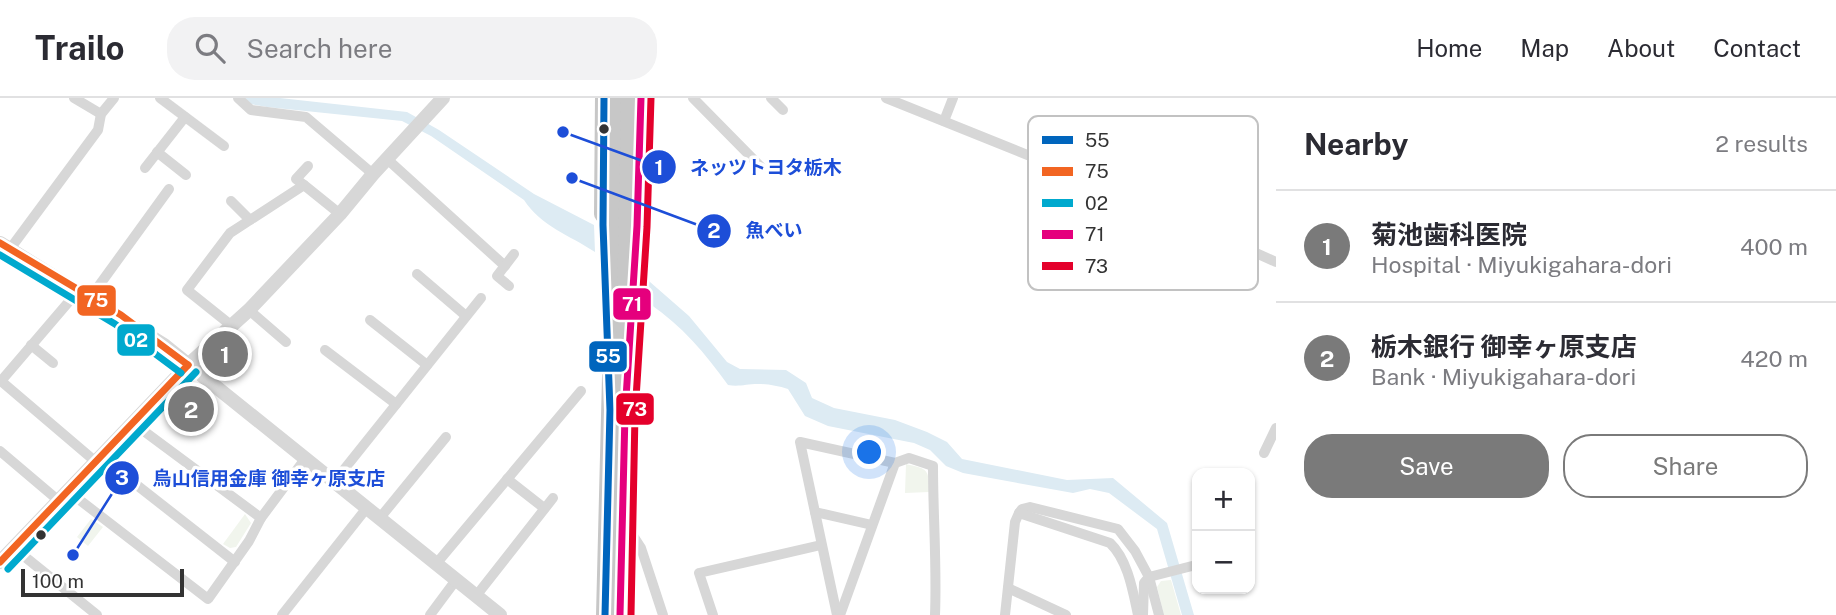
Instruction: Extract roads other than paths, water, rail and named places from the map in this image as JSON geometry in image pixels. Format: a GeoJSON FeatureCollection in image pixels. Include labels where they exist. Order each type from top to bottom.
{"type":"FeatureCollection","features":[{"type":"Feature","properties":{"kind":"highway"},"geometry":{"type":"LineString","coordinates":[[604,98],[603,225],[622,519],[620,615]]}},
{"type":"Feature","properties":{"kind":"highway"},"geometry":{"type":"LineString","coordinates":[[617,412],[618,98]]}},
{"type":"Feature","properties":{"kind":"highway"},"geometry":{"type":"LineString","coordinates":[[605,615],[617,412],[630,98]]}},
{"type":"Feature","properties":{"kind":"highway"},"geometry":{"type":"LineString","coordinates":[[617,412],[637,226],[641,98]]}},
{"type":"Feature","properties":{"kind":"street"},"geometry":{"type":"LineString","coordinates":[[74,98],[101,114]]}},
{"type":"Feature","properties":{"kind":"street"},"geometry":{"type":"LineString","coordinates":[[114,98],[101,114],[98,130],[5,246],[164,345],[500,615]]}},
{"type":"Feature","properties":{"kind":"street"},"geometry":{"type":"LineString","coordinates":[[160,98],[224,146]]}},
{"type":"Feature","properties":{"kind":"street"},"geometry":{"type":"LineString","coordinates":[[238,98],[251,110],[306,117],[373,174]]}},
{"type":"Feature","properties":{"kind":"street"},"geometry":{"type":"LineString","coordinates":[[0,562],[188,365],[249,310],[340,215],[373,174],[443,98]]}},
{"type":"Feature","properties":{"kind":"street"},"geometry":{"type":"LineString","coordinates":[[694,98],[761,167]]}},
{"type":"Feature","properties":{"kind":"street"},"geometry":{"type":"LineString","coordinates":[[771,98],[783,110]]}},
{"type":"Feature","properties":{"kind":"street"},"geometry":{"type":"LineString","coordinates":[[886,98],[1028,155]]}},
{"type":"Feature","properties":{"kind":"street"},"geometry":{"type":"LineString","coordinates":[[944,121],[953,98]]}},
{"type":"Feature","properties":{"kind":"street"},"geometry":{"type":"LineString","coordinates":[[145,168],[185,117]]}},
{"type":"Feature","properties":{"kind":"street"},"geometry":{"type":"LineString","coordinates":[[157,152],[186,175]]}},
{"type":"Feature","properties":{"kind":"street"},"geometry":{"type":"LineString","coordinates":[[387,159],[505,266]]}},
{"type":"Feature","properties":{"kind":"street"},"geometry":{"type":"LineString","coordinates":[[308,166],[296,179],[340,215]]}},
{"type":"Feature","properties":{"kind":"street"},"geometry":{"type":"LineString","coordinates":[[232,326],[187,290],[230,233],[304,185]]}},
{"type":"Feature","properties":{"kind":"street"},"geometry":{"type":"LineString","coordinates":[[169,189],[84,294],[31,345],[1,381],[98,460],[235,562]]}},
{"type":"Feature","properties":{"kind":"street"},"geometry":{"type":"LineString","coordinates":[[231,201],[250,220]]}},
{"type":"Feature","properties":{"kind":"street"},"geometry":{"type":"LineString","coordinates":[[509,286],[497,276],[514,254]]}},
{"type":"Feature","properties":{"kind":"street"},"geometry":{"type":"LineString","coordinates":[[1258,254],[1276,262]]}},
{"type":"Feature","properties":{"kind":"street"},"geometry":{"type":"LineString","coordinates":[[417,274],[466,316]]}},
{"type":"Feature","properties":{"kind":"street"},"geometry":{"type":"LineString","coordinates":[[334,482],[481,298]]}},
{"type":"Feature","properties":{"kind":"street"},"geometry":{"type":"LineString","coordinates":[[249,310],[286,342]]}},
{"type":"Feature","properties":{"kind":"street"},"geometry":{"type":"LineString","coordinates":[[370,320],[427,365]]}},
{"type":"Feature","properties":{"kind":"street"},"geometry":{"type":"LineString","coordinates":[[31,345],[52,363]]}},
{"type":"Feature","properties":{"kind":"street"},"geometry":{"type":"LineString","coordinates":[[326,350],[396,404]]}},
{"type":"Feature","properties":{"kind":"street"},"geometry":{"type":"LineString","coordinates":[[436,564],[581,391]]}},
{"type":"Feature","properties":{"kind":"street"},"geometry":{"type":"LineString","coordinates":[[133,423],[261,518]]}},
{"type":"Feature","properties":{"kind":"street"},"geometry":{"type":"LineString","coordinates":[[1264,453],[1276,428]]}},
{"type":"Feature","properties":{"kind":"street"},"geometry":{"type":"LineString","coordinates":[[379,519],[446,437]]}},
{"type":"Feature","properties":{"kind":"street"},"geometry":{"type":"LineString","coordinates":[[839,615],[800,443],[895,463],[909,458],[933,466],[933,542],[937,563],[934,615]]}},
{"type":"Feature","properties":{"kind":"street"},"geometry":{"type":"LineString","coordinates":[[0,452],[208,599],[249,541],[261,518],[305,459]]}},
{"type":"Feature","properties":{"kind":"street"},"geometry":{"type":"LineString","coordinates":[[839,615],[895,463]]}},
{"type":"Feature","properties":{"kind":"street"},"geometry":{"type":"LineString","coordinates":[[506,479],[544,508]]}},
{"type":"Feature","properties":{"kind":"street"},"geometry":{"type":"LineString","coordinates":[[477,596],[553,498]]}},
{"type":"Feature","properties":{"kind":"street"},"geometry":{"type":"LineString","coordinates":[[1005,615],[1015,522],[1022,509],[1030,507],[1118,529],[1135,551],[1149,577],[1159,615]]}},
{"type":"Feature","properties":{"kind":"street"},"geometry":{"type":"LineString","coordinates":[[282,615],[366,509]]}},
{"type":"Feature","properties":{"kind":"street"},"geometry":{"type":"LineString","coordinates":[[814,512],[872,526]]}},
{"type":"Feature","properties":{"kind":"street"},"geometry":{"type":"LineString","coordinates":[[1019,513],[1110,543],[1116,549],[1132,585],[1140,615]]}},
{"type":"Feature","properties":{"kind":"street"},"geometry":{"type":"LineString","coordinates":[[622,519],[641,548],[663,615]]}},
{"type":"Feature","properties":{"kind":"street"},"geometry":{"type":"LineString","coordinates":[[713,615],[699,573],[821,545]]}},
{"type":"Feature","properties":{"kind":"street"},"geometry":{"type":"LineString","coordinates":[[14,548],[97,615]]}},
{"type":"Feature","properties":{"kind":"street"},"geometry":{"type":"LineString","coordinates":[[1140,615],[1144,583],[1149,577],[1192,566]]}},
{"type":"Feature","properties":{"kind":"street"},"geometry":{"type":"LineString","coordinates":[[430,615],[456,580]]}},
{"type":"Feature","properties":{"kind":"street"},"geometry":{"type":"LineString","coordinates":[[1008,589],[1066,615]]}},
{"type":"Feature","properties":{"kind":"place","name":"ネッツトヨタ栃木"},"geometry":{"type":"Point","coordinates":[563,132]}},
{"type":"Feature","properties":{"kind":"place","name":"魚べい"},"geometry":{"type":"Point","coordinates":[572,178]}},
{"type":"Feature","properties":{"kind":"place","name":"菊池歯科医院"},"geometry":{"type":"Point","coordinates":[225,354]}},
{"type":"Feature","properties":{"kind":"place","name":"栃木銀行 御幸ヶ原支店"},"geometry":{"type":"Point","coordinates":[191,409]}},
{"type":"Feature","properties":{"kind":"place","name":"烏山信用金庫 御幸ヶ原支店"},"geometry":{"type":"Point","coordinates":[73,555]}}]}
